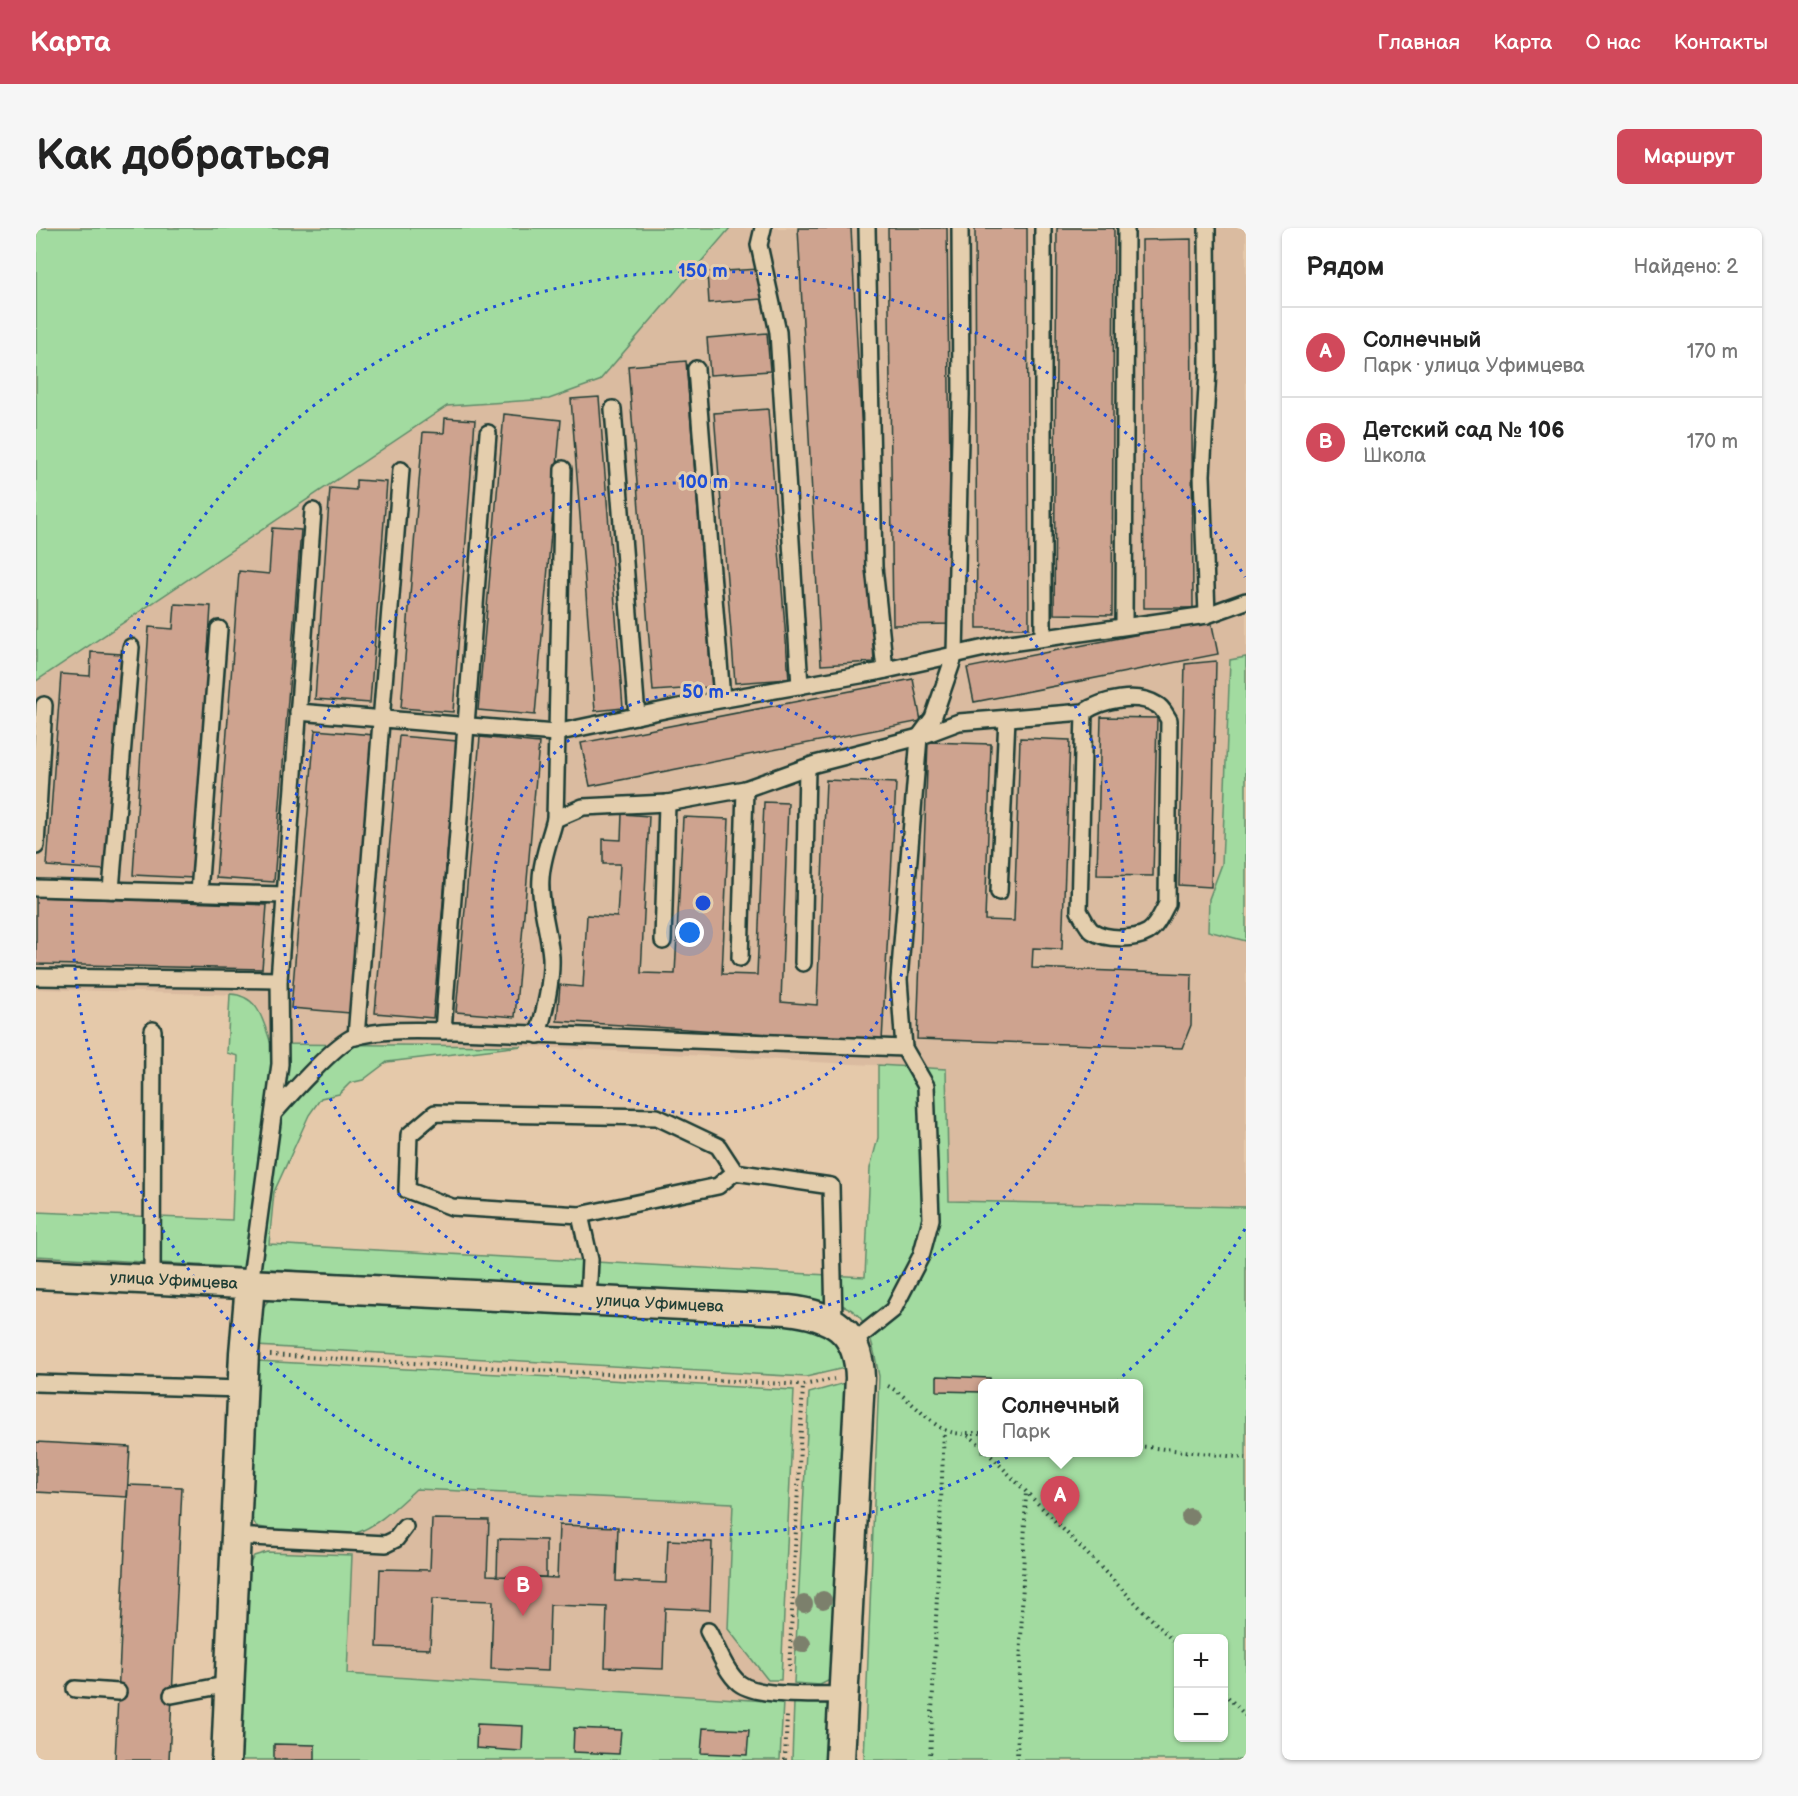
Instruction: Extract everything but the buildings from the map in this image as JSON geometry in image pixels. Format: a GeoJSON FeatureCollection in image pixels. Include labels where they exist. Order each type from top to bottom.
{"type":"FeatureCollection","features":[{"type":"Feature","properties":{"kind":"street","name":"улица Уфимцева"},"geometry":{"type":"LineString","coordinates":[[36,1274],[788,1310],[815,1313],[844,1332]]}},
{"type":"Feature","properties":{"kind":"street"},"geometry":{"type":"LineString","coordinates":[[226,1760],[234,1536],[250,1285]]}},
{"type":"Feature","properties":{"kind":"street"},"geometry":{"type":"LineString","coordinates":[[840,1760],[860,1378],[860,1360],[844,1332]]}},
{"type":"Feature","properties":{"kind":"lane"},"geometry":{"type":"LineString","coordinates":[[763,228],[759,245],[778,332],[800,686]]}},
{"type":"Feature","properties":{"kind":"lane"},"geometry":{"type":"LineString","coordinates":[[867,228],[874,567],[885,670]]}},
{"type":"Feature","properties":{"kind":"lane"},"geometry":{"type":"LineString","coordinates":[[735,1172],[718,1146],[657,1117],[435,1113],[409,1135],[407,1190],[452,1208],[580,1215],[718,1186],[735,1172],[831,1186],[844,1332],[893,1310],[921,1256],[931,1219],[926,1086],[904,1048],[899,980],[919,737],[933,718],[955,654],[961,395],[960,228]]}},
{"type":"Feature","properties":{"kind":"lane"},"geometry":{"type":"LineString","coordinates":[[1043,228],[1043,638]]}},
{"type":"Feature","properties":{"kind":"lane"},"geometry":{"type":"LineString","coordinates":[[1124,626],[1126,228]]}},
{"type":"Feature","properties":{"kind":"lane"},"geometry":{"type":"LineString","coordinates":[[1206,615],[1202,475],[1208,369],[1207,228]]}},
{"type":"Feature","properties":{"kind":"lane"},"geometry":{"type":"LineString","coordinates":[[696,369],[722,699]]}},
{"type":"Feature","properties":{"kind":"lane"},"geometry":{"type":"LineString","coordinates":[[613,409],[638,716]]}},
{"type":"Feature","properties":{"kind":"lane"},"geometry":{"type":"LineString","coordinates":[[442,1031],[488,433]]}},
{"type":"Feature","properties":{"kind":"lane"},"geometry":{"type":"LineString","coordinates":[[538,1035],[548,995],[551,958],[541,898],[541,879],[542,861],[555,819],[558,748],[555,733],[563,469]]}},
{"type":"Feature","properties":{"kind":"lane"},"geometry":{"type":"LineString","coordinates":[[356,1037],[401,470]]}},
{"type":"Feature","properties":{"kind":"lane"},"geometry":{"type":"LineString","coordinates":[[250,1285],[280,1064],[279,980],[313,512]]}},
{"type":"Feature","properties":{"kind":"lane"},"geometry":{"type":"LineString","coordinates":[[298,712],[555,733],[1043,638],[1206,615],[1246,601]]}},
{"type":"Feature","properties":{"kind":"lane"},"geometry":{"type":"LineString","coordinates":[[199,892],[219,629]]}},
{"type":"Feature","properties":{"kind":"lane"},"geometry":{"type":"LineString","coordinates":[[111,890],[131,647]]}},
{"type":"Feature","properties":{"kind":"lane"},"geometry":{"type":"LineString","coordinates":[[555,819],[583,807],[667,802],[745,789],[807,768],[919,737],[959,722],[1084,712],[1099,702],[1144,700],[1159,705],[1168,720],[1167,904],[1149,931],[1131,938],[1107,936],[1091,930],[1079,911],[1084,712]]}},
{"type":"Feature","properties":{"kind":"lane"},"geometry":{"type":"LineString","coordinates":[[36,846],[44,705]]}},
{"type":"Feature","properties":{"kind":"lane"},"geometry":{"type":"LineString","coordinates":[[999,892],[1007,718]]}},
{"type":"Feature","properties":{"kind":"lane"},"geometry":{"type":"LineString","coordinates":[[803,963],[807,768]]}},
{"type":"Feature","properties":{"kind":"lane"},"geometry":{"type":"LineString","coordinates":[[740,958],[745,789]]}},
{"type":"Feature","properties":{"kind":"lane"},"geometry":{"type":"LineString","coordinates":[[663,941],[667,802]]}},
{"type":"Feature","properties":{"kind":"lane"},"geometry":{"type":"LineString","coordinates":[[36,888],[285,895]]}},
{"type":"Feature","properties":{"kind":"lane"},"geometry":{"type":"LineString","coordinates":[[36,977],[279,980]]}},
{"type":"Feature","properties":{"kind":"lane"},"geometry":{"type":"LineString","coordinates":[[152,1281],[153,1030]]}},
{"type":"Feature","properties":{"kind":"lane"},"geometry":{"type":"LineString","coordinates":[[274,1113],[305,1078],[356,1037],[387,1032],[442,1031],[904,1048]]}},
{"type":"Feature","properties":{"kind":"lane"},"geometry":{"type":"LineString","coordinates":[[580,1215],[591,1260],[588,1301]]}},
{"type":"Feature","properties":{"kind":"lane"},"geometry":{"type":"LineString","coordinates":[[36,1383],[242,1389]]}},
{"type":"Feature","properties":{"kind":"lane"},"geometry":{"type":"LineString","coordinates":[[234,1536],[386,1544],[396,1539],[405,1527]]}},
{"type":"Feature","properties":{"kind":"lane"},"geometry":{"type":"LineString","coordinates":[[708,1631],[730,1672],[739,1683],[746,1687],[767,1691],[843,1695]]}},
{"type":"Feature","properties":{"kind":"lane"},"geometry":{"type":"LineString","coordinates":[[172,1695],[230,1684]]}},
{"type":"Feature","properties":{"kind":"lane"},"geometry":{"type":"LineString","coordinates":[[75,1689],[118,1692]]}},
{"type":"Feature","properties":{"kind":"path"},"geometry":{"type":"LineString","coordinates":[[244,1353],[803,1385]]}},
{"type":"Feature","properties":{"kind":"path"},"geometry":{"type":"LineString","coordinates":[[930,1760],[944,1430]]}},
{"type":"Feature","properties":{"kind":"path"},"geometry":{"type":"LineString","coordinates":[[967,1432],[978,1433]]}},
{"type":"Feature","properties":{"kind":"path"},"geometry":{"type":"LineString","coordinates":[[1143,1447],[1246,1458]]}},
{"type":"Feature","properties":{"kind":"path"},"geometry":{"type":"LineString","coordinates":[[992,1457],[1174,1641]]}},
{"type":"Feature","properties":{"kind":"path"},"geometry":{"type":"LineString","coordinates":[[1017,1760],[1026,1490]]}},
{"type":"Feature","properties":{"kind":"path"},"geometry":{"type":"LineString","coordinates":[[1228,1696],[1246,1716]]}},
{"type":"Feature","properties":{"kind":"shaded area"},"geometry":{"type":"Polygon","coordinates":[[[730,228],[1246,228],[1246,657],[1230,660],[1222,864],[1209,899],[1208,931],[1246,941],[1246,1207],[948,1201],[946,1069],[522,1046],[271,1044],[258,1008],[243,995],[36,989],[36,681],[447,406],[549,399],[599,381],[730,228]]]}},
{"type":"Feature","properties":{"kind":"shaded area"},"geometry":{"type":"Polygon","coordinates":[[[290,1368],[776,1398],[765,1760],[270,1725],[290,1368]]]}},
{"type":"Feature","properties":{"kind":"green space"},"geometry":{"type":"Polygon","coordinates":[[[36,228],[730,228],[599,381],[549,399],[447,406],[36,681],[36,228]]]}},
{"type":"Feature","properties":{"kind":"green space"},"geometry":{"type":"Polygon","coordinates":[[[1246,657],[1246,941],[1208,931],[1209,899],[1222,864],[1230,660],[1246,657]]]}},
{"type":"Feature","properties":{"kind":"green space"},"geometry":{"type":"Polygon","coordinates":[[[230,994],[240,995],[254,1004],[262,1018],[271,1044],[522,1046],[387,1062],[363,1080],[350,1083],[339,1094],[321,1098],[309,1115],[274,1192],[269,1244],[865,1277],[870,1168],[878,1138],[878,1065],[946,1069],[949,1201],[1246,1207],[1246,1760],[864,1760],[879,1376],[866,1326],[853,1311],[844,1306],[807,1299],[36,1256],[36,1212],[232,1220],[238,1056],[227,1053],[230,994]]]}},
{"type":"Feature","properties":{"kind":"green space"},"geometry":{"type":"Polygon","coordinates":[[[276,1295],[819,1327],[836,1340],[849,1367],[806,1377],[256,1346],[262,1311],[270,1299],[276,1295]]]}},
{"type":"Feature","properties":{"kind":"green space"},"geometry":{"type":"Polygon","coordinates":[[[258,1361],[794,1390],[781,1680],[768,1680],[728,1629],[733,1503],[416,1489],[380,1520],[356,1533],[306,1533],[256,1526],[252,1518],[258,1361]]]}},
{"type":"Feature","properties":{"kind":"green space"},"geometry":{"type":"Polygon","coordinates":[[[850,1383],[834,1678],[820,1685],[794,1683],[809,1393],[850,1383]]]}},
{"type":"Feature","properties":{"kind":"green space"},"geometry":{"type":"Polygon","coordinates":[[[267,1552],[352,1555],[347,1674],[783,1702],[780,1760],[239,1760],[248,1567],[254,1556],[267,1552]]]}},
{"type":"Feature","properties":{"kind":"green space"},"geometry":{"type":"Polygon","coordinates":[[[794,1702],[827,1704],[833,1712],[830,1760],[792,1760],[794,1702]]]}},
{"type":"Feature","properties":{"kind":"place","name":"Солнечный"},"geometry":{"type":"Point","coordinates":[1060,1526]}},
{"type":"Feature","properties":{"kind":"place","name":"Детский сад № 106"},"geometry":{"type":"Point","coordinates":[523,1616]}}]}
